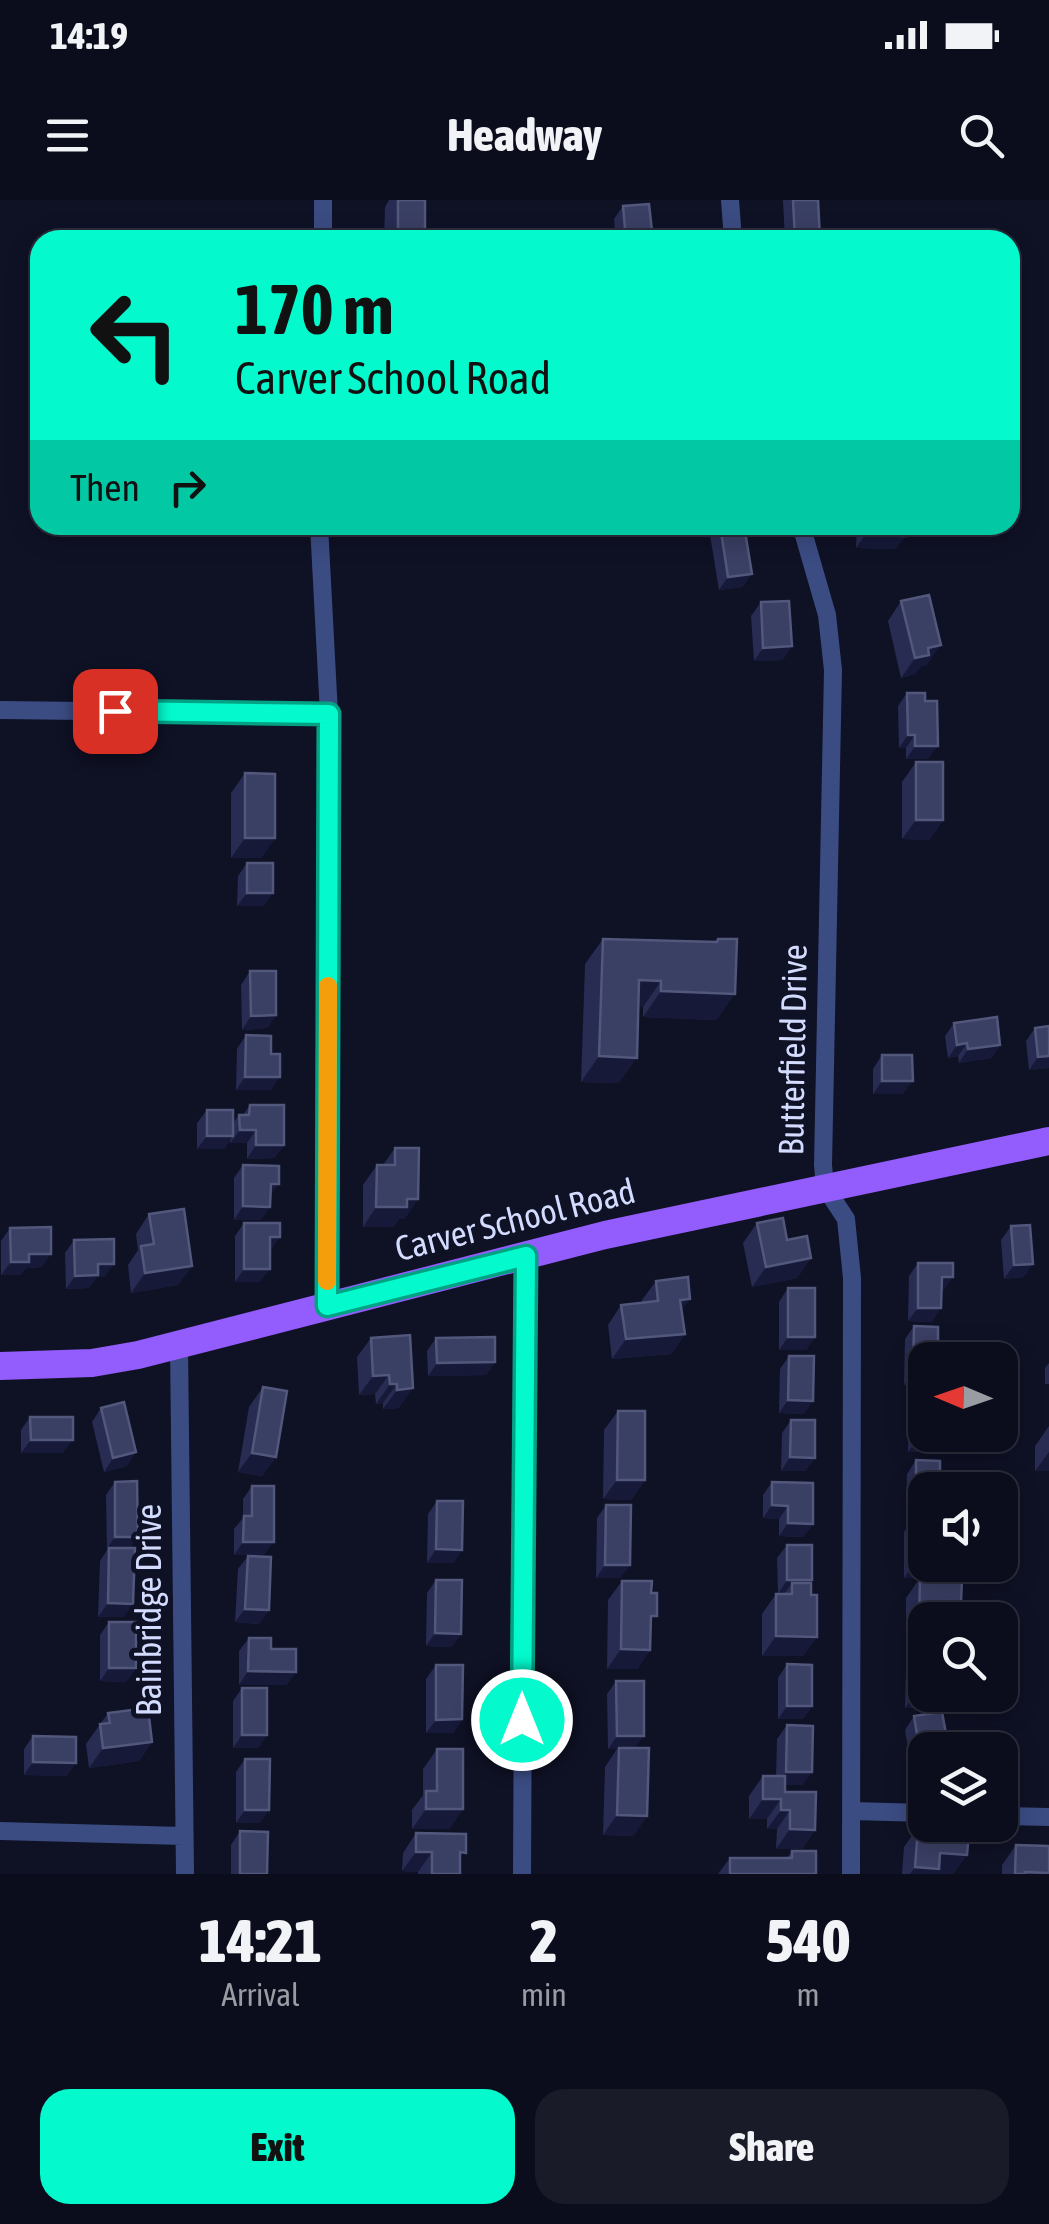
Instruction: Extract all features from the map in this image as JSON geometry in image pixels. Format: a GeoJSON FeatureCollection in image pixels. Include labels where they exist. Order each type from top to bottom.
{"type":"FeatureCollection","features":[{"type":"Feature","properties":{"kind":"main road","name":"Carver School Road"},"geometry":{"type":"LineString","coordinates":[[0,1366],[92,1363],[179,1345],[605,1235],[1049,1141]]}},
{"type":"Feature","properties":{"kind":"street"},"geometry":{"type":"LineString","coordinates":[[323,200],[323,230]]}},
{"type":"Feature","properties":{"kind":"street"},"geometry":{"type":"LineString","coordinates":[[730,200],[732,230]]}},
{"type":"Feature","properties":{"kind":"street"},"geometry":{"type":"LineString","coordinates":[[320,535],[329,714],[327,1306]]}},
{"type":"Feature","properties":{"kind":"street","name":"Butterfield Drive"},"geometry":{"type":"LineString","coordinates":[[805,535],[826,615],[833,670],[825,1188],[846,1219],[852,1278],[851,1874]]}},
{"type":"Feature","properties":{"kind":"street"},"geometry":{"type":"LineString","coordinates":[[0,710],[329,714]]}},
{"type":"Feature","properties":{"kind":"street"},"geometry":{"type":"LineString","coordinates":[[522,1874],[526,1256]]}},
{"type":"Feature","properties":{"kind":"street","name":"Bainbridge Drive"},"geometry":{"type":"LineString","coordinates":[[179,1345],[184,1874]]}},
{"type":"Feature","properties":{"kind":"street"},"geometry":{"type":"LineString","coordinates":[[852,1811],[908,1813]]}},
{"type":"Feature","properties":{"kind":"street"},"geometry":{"type":"LineString","coordinates":[[1018,1816],[1049,1817]]}},
{"type":"Feature","properties":{"kind":"street"},"geometry":{"type":"LineString","coordinates":[[0,1831],[183,1836]]}},
{"type":"Feature","properties":{"kind":"building"},"geometry":{"type":"Polygon","coordinates":[[[398,200],[425,200],[425,230],[398,230],[398,200]]]}},
{"type":"Feature","properties":{"kind":"building"},"geometry":{"type":"Polygon","coordinates":[[[793,200],[818,200],[820,230],[795,230],[793,200]]]}},
{"type":"Feature","properties":{"kind":"building"},"geometry":{"type":"Polygon","coordinates":[[[649,204],[652,230],[625,230],[623,206],[649,204]]]}},
{"type":"Feature","properties":{"kind":"building"},"geometry":{"type":"Polygon","coordinates":[[[722,535],[746,535],[752,574],[728,577],[722,535]]]}},
{"type":"Feature","properties":{"kind":"building"},"geometry":{"type":"Polygon","coordinates":[[[929,595],[941,645],[928,648],[929,655],[915,658],[901,601],[929,595]]]}},
{"type":"Feature","properties":{"kind":"building"},"geometry":{"type":"Polygon","coordinates":[[[789,601],[792,646],[763,648],[761,602],[789,601]]]}},
{"type":"Feature","properties":{"kind":"building"},"geometry":{"type":"Polygon","coordinates":[[[907,693],[925,693],[925,701],[937,701],[938,746],[915,746],[915,735],[908,735],[907,693]]]}},
{"type":"Feature","properties":{"kind":"building"},"geometry":{"type":"Polygon","coordinates":[[[916,762],[943,762],[943,820],[916,820],[916,762]]]}},
{"type":"Feature","properties":{"kind":"building"},"geometry":{"type":"Polygon","coordinates":[[[245,773],[275,774],[275,838],[245,838],[245,773]]]}},
{"type":"Feature","properties":{"kind":"building"},"geometry":{"type":"Polygon","coordinates":[[[247,863],[273,863],[273,893],[247,893],[247,863]]]}},
{"type":"Feature","properties":{"kind":"building"},"geometry":{"type":"Polygon","coordinates":[[[603,939],[737,939],[735,994],[661,991],[661,981],[639,980],[637,1058],[599,1056],[603,939]]]}},
{"type":"Feature","properties":{"kind":"building"},"geometry":{"type":"Polygon","coordinates":[[[250,971],[276,971],[276,1015],[251,1016],[250,971]]]}},
{"type":"Feature","properties":{"kind":"building"},"geometry":{"type":"Polygon","coordinates":[[[997,1017],[1000,1045],[968,1049],[967,1043],[957,1045],[954,1023],[997,1017]]]}},
{"type":"Feature","properties":{"kind":"building"},"geometry":{"type":"Polygon","coordinates":[[[1049,1026],[1049,1056],[1038,1057],[1035,1028],[1049,1026]]]}},
{"type":"Feature","properties":{"kind":"building"},"geometry":{"type":"Polygon","coordinates":[[[246,1035],[271,1036],[271,1054],[280,1054],[280,1077],[245,1077],[246,1035]]]}},
{"type":"Feature","properties":{"kind":"building"},"geometry":{"type":"Polygon","coordinates":[[[882,1055],[912,1055],[913,1081],[882,1081],[882,1055]]]}},
{"type":"Feature","properties":{"kind":"building"},"geometry":{"type":"Polygon","coordinates":[[[250,1105],[284,1105],[284,1145],[256,1145],[256,1130],[240,1130],[239,1115],[249,1115],[250,1105]]]}},
{"type":"Feature","properties":{"kind":"building"},"geometry":{"type":"Polygon","coordinates":[[[207,1110],[233,1110],[233,1136],[207,1136],[207,1110]]]}},
{"type":"Feature","properties":{"kind":"building"},"geometry":{"type":"Polygon","coordinates":[[[395,1148],[419,1148],[418,1199],[407,1199],[407,1207],[376,1207],[377,1165],[395,1165],[395,1148]]]}},
{"type":"Feature","properties":{"kind":"building"},"geometry":{"type":"Polygon","coordinates":[[[243,1165],[279,1166],[279,1184],[271,1184],[270,1207],[243,1206],[243,1165]]]}},
{"type":"Feature","properties":{"kind":"building"},"geometry":{"type":"Polygon","coordinates":[[[184,1209],[192,1266],[145,1273],[141,1246],[154,1244],[149,1214],[184,1209]]]}},
{"type":"Feature","properties":{"kind":"building"},"geometry":{"type":"Polygon","coordinates":[[[783,1218],[787,1240],[807,1236],[811,1258],[766,1267],[757,1223],[783,1218]]]}},
{"type":"Feature","properties":{"kind":"building"},"geometry":{"type":"Polygon","coordinates":[[[244,1223],[280,1223],[280,1237],[270,1237],[270,1269],[244,1269],[244,1223]]]}},
{"type":"Feature","properties":{"kind":"building"},"geometry":{"type":"Polygon","coordinates":[[[1030,1225],[1033,1264],[1014,1265],[1011,1226],[1030,1225]]]}},
{"type":"Feature","properties":{"kind":"building"},"geometry":{"type":"Polygon","coordinates":[[[51,1227],[51,1254],[29,1254],[29,1262],[11,1262],[10,1228],[51,1227]]]}},
{"type":"Feature","properties":{"kind":"building"},"geometry":{"type":"Polygon","coordinates":[[[114,1239],[114,1264],[98,1264],[98,1275],[75,1276],[74,1240],[114,1239]]]}},
{"type":"Feature","properties":{"kind":"building"},"geometry":{"type":"Polygon","coordinates":[[[918,1263],[953,1263],[953,1277],[942,1277],[941,1308],[918,1308],[918,1263]]]}},
{"type":"Feature","properties":{"kind":"building"},"geometry":{"type":"Polygon","coordinates":[[[688,1277],[690,1299],[680,1300],[685,1334],[626,1339],[621,1305],[658,1301],[656,1281],[688,1277]]]}},
{"type":"Feature","properties":{"kind":"building"},"geometry":{"type":"Polygon","coordinates":[[[788,1288],[815,1288],[815,1337],[788,1337],[788,1288]]]}},
{"type":"Feature","properties":{"kind":"building"},"geometry":{"type":"Polygon","coordinates":[[[914,1326],[938,1327],[938,1342],[914,1342],[914,1326]]]}},
{"type":"Feature","properties":{"kind":"building"},"geometry":{"type":"Polygon","coordinates":[[[410,1335],[413,1388],[397,1390],[397,1384],[390,1384],[389,1375],[373,1376],[371,1338],[410,1335]]]}},
{"type":"Feature","properties":{"kind":"building"},"geometry":{"type":"Polygon","coordinates":[[[495,1337],[495,1362],[437,1363],[436,1338],[495,1337]]]}},
{"type":"Feature","properties":{"kind":"building"},"geometry":{"type":"Polygon","coordinates":[[[789,1356],[814,1356],[813,1401],[788,1400],[789,1356]]]}},
{"type":"Feature","properties":{"kind":"building"},"geometry":{"type":"Polygon","coordinates":[[[263,1387],[287,1391],[276,1457],[252,1453],[263,1387]]]}},
{"type":"Feature","properties":{"kind":"building"},"geometry":{"type":"Polygon","coordinates":[[[124,1402],[136,1452],[113,1458],[101,1408],[124,1402]]]}},
{"type":"Feature","properties":{"kind":"building"},"geometry":{"type":"Polygon","coordinates":[[[618,1411],[645,1411],[645,1480],[617,1480],[618,1411]]]}},
{"type":"Feature","properties":{"kind":"building"},"geometry":{"type":"Polygon","coordinates":[[[30,1417],[73,1417],[73,1440],[31,1440],[30,1417]]]}},
{"type":"Feature","properties":{"kind":"building"},"geometry":{"type":"Polygon","coordinates":[[[791,1420],[815,1420],[815,1458],[790,1457],[791,1420]]]}},
{"type":"Feature","properties":{"kind":"building"},"geometry":{"type":"Polygon","coordinates":[[[916,1460],[940,1461],[940,1472],[916,1472],[916,1460]]]}},
{"type":"Feature","properties":{"kind":"building"},"geometry":{"type":"Polygon","coordinates":[[[137,1481],[138,1537],[115,1537],[115,1482],[137,1481]]]}},
{"type":"Feature","properties":{"kind":"building"},"geometry":{"type":"Polygon","coordinates":[[[772,1482],[813,1483],[813,1524],[788,1523],[788,1506],[772,1505],[772,1482]]]}},
{"type":"Feature","properties":{"kind":"building"},"geometry":{"type":"Polygon","coordinates":[[[252,1486],[274,1486],[274,1542],[243,1542],[244,1516],[252,1516],[252,1486]]]}},
{"type":"Feature","properties":{"kind":"building"},"geometry":{"type":"Polygon","coordinates":[[[437,1501],[463,1501],[462,1550],[436,1549],[437,1501]]]}},
{"type":"Feature","properties":{"kind":"building"},"geometry":{"type":"Polygon","coordinates":[[[606,1505],[631,1505],[630,1565],[605,1565],[606,1505]]]}},
{"type":"Feature","properties":{"kind":"building"},"geometry":{"type":"Polygon","coordinates":[[[787,1545],[812,1545],[812,1580],[787,1580],[787,1545]]]}},
{"type":"Feature","properties":{"kind":"building"},"geometry":{"type":"Polygon","coordinates":[[[109,1548],[135,1548],[133,1604],[108,1603],[109,1548]]]}},
{"type":"Feature","properties":{"kind":"building"},"geometry":{"type":"Polygon","coordinates":[[[248,1556],[271,1557],[269,1610],[245,1609],[248,1556]]]}},
{"type":"Feature","properties":{"kind":"building"},"geometry":{"type":"Polygon","coordinates":[[[436,1580],[462,1580],[461,1634],[435,1633],[436,1580]]]}},
{"type":"Feature","properties":{"kind":"building"},"geometry":{"type":"Polygon","coordinates":[[[622,1581],[652,1581],[651,1593],[657,1593],[657,1616],[651,1616],[650,1650],[621,1649],[622,1581]]]}},
{"type":"Feature","properties":{"kind":"building"},"geometry":{"type":"Polygon","coordinates":[[[920,1582],[962,1582],[961,1602],[920,1602],[920,1582]]]}},
{"type":"Feature","properties":{"kind":"building"},"geometry":{"type":"Polygon","coordinates":[[[792,1583],[811,1583],[811,1595],[817,1595],[817,1637],[776,1636],[776,1594],[792,1594],[792,1583]]]}},
{"type":"Feature","properties":{"kind":"building"},"geometry":{"type":"Polygon","coordinates":[[[109,1622],[136,1622],[136,1668],[109,1668],[109,1622]]]}},
{"type":"Feature","properties":{"kind":"building"},"geometry":{"type":"Polygon","coordinates":[[[249,1638],[271,1638],[271,1649],[296,1649],[296,1672],[248,1671],[249,1638]]]}},
{"type":"Feature","properties":{"kind":"building"},"geometry":{"type":"Polygon","coordinates":[[[787,1664],[812,1665],[812,1706],[787,1706],[787,1664]]]}},
{"type":"Feature","properties":{"kind":"building"},"geometry":{"type":"Polygon","coordinates":[[[436,1665],[463,1665],[462,1719],[436,1720],[436,1665]]]}},
{"type":"Feature","properties":{"kind":"building"},"geometry":{"type":"Polygon","coordinates":[[[616,1681],[644,1681],[644,1736],[617,1736],[616,1681]]]}},
{"type":"Feature","properties":{"kind":"building"},"geometry":{"type":"Polygon","coordinates":[[[242,1688],[267,1688],[267,1735],[242,1735],[242,1688]]]}},
{"type":"Feature","properties":{"kind":"building"},"geometry":{"type":"Polygon","coordinates":[[[148,1708],[152,1742],[103,1748],[100,1724],[110,1723],[108,1713],[148,1708]]]}},
{"type":"Feature","properties":{"kind":"building"},"geometry":{"type":"Polygon","coordinates":[[[942,1712],[946,1732],[917,1732],[914,1716],[942,1712]]]}},
{"type":"Feature","properties":{"kind":"building"},"geometry":{"type":"Polygon","coordinates":[[[787,1725],[813,1726],[812,1772],[786,1772],[787,1725]]]}},
{"type":"Feature","properties":{"kind":"building"},"geometry":{"type":"Polygon","coordinates":[[[33,1736],[76,1737],[76,1763],[33,1762],[33,1736]]]}},
{"type":"Feature","properties":{"kind":"building"},"geometry":{"type":"Polygon","coordinates":[[[619,1748],[649,1748],[647,1816],[617,1815],[619,1748]]]}},
{"type":"Feature","properties":{"kind":"building"},"geometry":{"type":"Polygon","coordinates":[[[437,1749],[463,1749],[463,1809],[426,1809],[426,1791],[437,1791],[437,1749]]]}},
{"type":"Feature","properties":{"kind":"building"},"geometry":{"type":"Polygon","coordinates":[[[245,1759],[270,1759],[269,1810],[245,1810],[245,1759]]]}},
{"type":"Feature","properties":{"kind":"building"},"geometry":{"type":"Polygon","coordinates":[[[763,1776],[785,1776],[785,1792],[816,1792],[815,1830],[790,1829],[790,1810],[781,1810],[781,1799],[763,1799],[763,1776]]]}},
{"type":"Feature","properties":{"kind":"building"},"geometry":{"type":"Polygon","coordinates":[[[240,1831],[268,1832],[267,1874],[240,1874],[240,1831]]]}},
{"type":"Feature","properties":{"kind":"building"},"geometry":{"type":"Polygon","coordinates":[[[416,1833],[466,1834],[466,1853],[460,1852],[460,1874],[432,1874],[432,1852],[416,1852],[416,1833]]]}},
{"type":"Feature","properties":{"kind":"building"},"geometry":{"type":"Polygon","coordinates":[[[917,1842],[968,1842],[967,1855],[940,1853],[939,1869],[915,1867],[917,1842]]]}},
{"type":"Feature","properties":{"kind":"building"},"geometry":{"type":"Polygon","coordinates":[[[1016,1845],[1049,1846],[1049,1873],[1015,1874],[1016,1845]]]}},
{"type":"Feature","properties":{"kind":"building"},"geometry":{"type":"Polygon","coordinates":[[[792,1851],[816,1851],[816,1874],[730,1874],[730,1858],[792,1858],[792,1851]]]}},
{"type":"Feature","properties":{"kind":"slow traffic"},"geometry":{"type":"LineString","coordinates":[[327,1281],[328,986]]}},
{"type":"Feature","properties":{"kind":"route"},"geometry":{"type":"LineString","coordinates":[[115,711],[329,714],[327,1306],[526,1256],[522,1720]]}}]}
